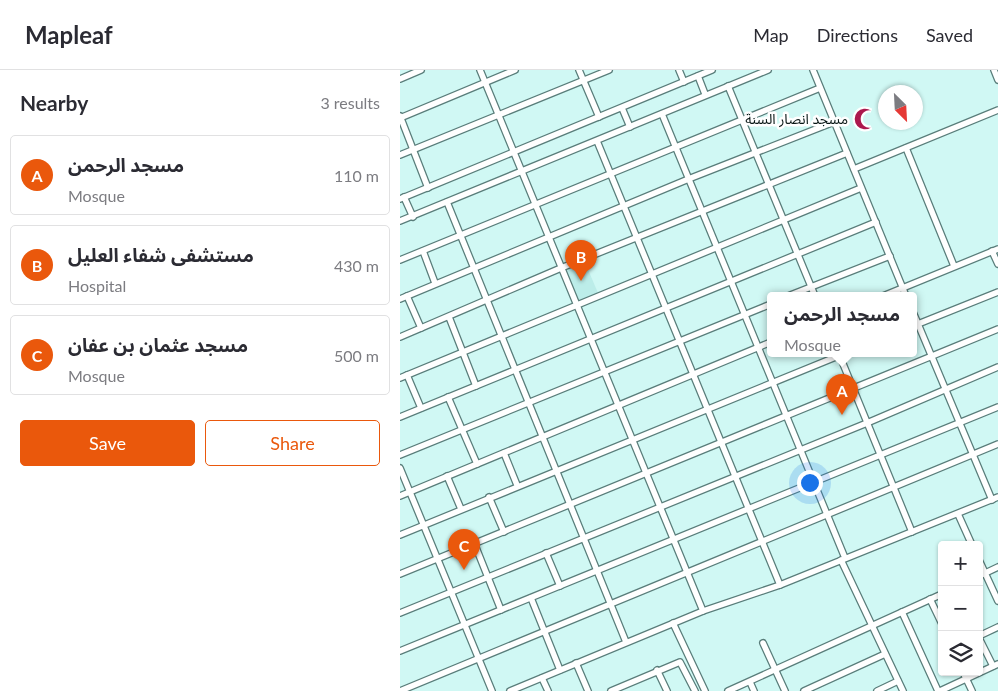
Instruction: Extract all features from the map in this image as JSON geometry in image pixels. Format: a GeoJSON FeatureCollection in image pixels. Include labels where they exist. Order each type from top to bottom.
{"type":"FeatureCollection","features":[{"type":"Feature","properties":{"kind":"street"},"geometry":{"type":"LineString","coordinates":[[400,79],[422,70]]}},
{"type":"Feature","properties":{"kind":"street"},"geometry":{"type":"LineString","coordinates":[[480,70],[703,612]]}},
{"type":"Feature","properties":{"kind":"street"},"geometry":{"type":"LineString","coordinates":[[428,188],[400,117],[515,70]]}},
{"type":"Feature","properties":{"kind":"street"},"geometry":{"type":"LineString","coordinates":[[579,70],[599,117]]}},
{"type":"Feature","properties":{"kind":"street"},"geometry":{"type":"LineString","coordinates":[[400,155],[609,70]]}},
{"type":"Feature","properties":{"kind":"street"},"geometry":{"type":"LineString","coordinates":[[679,70],[684,82]]}},
{"type":"Feature","properties":{"kind":"street"},"geometry":{"type":"LineString","coordinates":[[412,217],[402,198],[712,70]]}},
{"type":"Feature","properties":{"kind":"street"},"geometry":{"type":"LineString","coordinates":[[400,221],[768,70]]}},
{"type":"Feature","properties":{"kind":"street"},"geometry":{"type":"LineString","coordinates":[[813,70],[904,292]]}},
{"type":"Feature","properties":{"kind":"street"},"geometry":{"type":"LineString","coordinates":[[994,70],[998,80]]}},
{"type":"Feature","properties":{"kind":"street"},"geometry":{"type":"LineString","coordinates":[[698,76],[706,94]]}},
{"type":"Feature","properties":{"kind":"street"},"geometry":{"type":"LineString","coordinates":[[728,86],[813,292]]}},
{"type":"Feature","properties":{"kind":"street"},"geometry":{"type":"LineString","coordinates":[[400,260],[820,88]]}},
{"type":"Feature","properties":{"kind":"street"},"geometry":{"type":"LineString","coordinates":[[622,108],[630,127]]}},
{"type":"Feature","properties":{"kind":"street"},"geometry":{"type":"LineString","coordinates":[[854,169],[998,110]]}},
{"type":"Feature","properties":{"kind":"street"},"geometry":{"type":"LineString","coordinates":[[662,114],[678,146],[716,246],[802,450],[828,514],[843,559],[903,691]]}},
{"type":"Feature","properties":{"kind":"street"},"geometry":{"type":"LineString","coordinates":[[400,298],[755,152],[834,122]]}},
{"type":"Feature","properties":{"kind":"street"},"geometry":{"type":"LineString","coordinates":[[597,140],[780,585]]}},
{"type":"Feature","properties":{"kind":"street"},"geometry":{"type":"LineString","coordinates":[[906,148],[954,266]]}},
{"type":"Feature","properties":{"kind":"street"},"geometry":{"type":"LineString","coordinates":[[400,337],[561,268],[847,153]]}},
{"type":"Feature","properties":{"kind":"street"},"geometry":{"type":"LineString","coordinates":[[400,378],[783,218],[861,188]]}},
{"type":"Feature","properties":{"kind":"street"},"geometry":{"type":"LineString","coordinates":[[447,202],[626,642]]}},
{"type":"Feature","properties":{"kind":"street"},"geometry":{"type":"LineString","coordinates":[[400,418],[876,222]]}},
{"type":"Feature","properties":{"kind":"street"},"geometry":{"type":"LineString","coordinates":[[893,292],[995,250],[998,264]]}},
{"type":"Feature","properties":{"kind":"street"},"geometry":{"type":"LineString","coordinates":[[423,251],[436,283]]}},
{"type":"Feature","properties":{"kind":"street"},"geometry":{"type":"LineString","coordinates":[[798,292],[890,256]]}},
{"type":"Feature","properties":{"kind":"street"},"geometry":{"type":"LineString","coordinates":[[917,325],[998,292]]}},
{"type":"Feature","properties":{"kind":"street"},"geometry":{"type":"LineString","coordinates":[[407,296],[421,328]]}},
{"type":"Feature","properties":{"kind":"street"},"geometry":{"type":"LineString","coordinates":[[400,455],[767,306]]}},
{"type":"Feature","properties":{"kind":"street"},"geometry":{"type":"LineString","coordinates":[[449,317],[476,386]]}},
{"type":"Feature","properties":{"kind":"street"},"geometry":{"type":"LineString","coordinates":[[510,691],[673,623],[780,585],[995,499],[972,455],[917,327]]}},
{"type":"Feature","properties":{"kind":"street"},"geometry":{"type":"LineString","coordinates":[[400,574],[998,329]]}},
{"type":"Feature","properties":{"kind":"street"},"geometry":{"type":"LineString","coordinates":[[400,496],[767,344]]}},
{"type":"Feature","properties":{"kind":"street"},"geometry":{"type":"LineString","coordinates":[[400,535],[517,485],[556,471],[833,357]]}},
{"type":"Feature","properties":{"kind":"street"},"geometry":{"type":"LineString","coordinates":[[841,357],[912,532]]}},
{"type":"Feature","properties":{"kind":"street"},"geometry":{"type":"LineString","coordinates":[[400,613],[735,475],[867,424],[998,367]]}},
{"type":"Feature","properties":{"kind":"street"},"geometry":{"type":"LineString","coordinates":[[407,375],[422,408]]}},
{"type":"Feature","properties":{"kind":"street"},"geometry":{"type":"LineString","coordinates":[[448,397],[477,464]]}},
{"type":"Feature","properties":{"kind":"street"},"geometry":{"type":"LineString","coordinates":[[400,651],[998,407]]}},
{"type":"Feature","properties":{"kind":"street"},"geometry":{"type":"LineString","coordinates":[[401,690],[998,444]]}},
{"type":"Feature","properties":{"kind":"street"},"geometry":{"type":"LineString","coordinates":[[504,453],[517,485]]}},
{"type":"Feature","properties":{"kind":"street"},"geometry":{"type":"LineString","coordinates":[[400,468],[492,691]]}},
{"type":"Feature","properties":{"kind":"street"},"geometry":{"type":"LineString","coordinates":[[447,476],[461,509]]}},
{"type":"Feature","properties":{"kind":"street"},"geometry":{"type":"LineString","coordinates":[[489,497],[504,532]]}},
{"type":"Feature","properties":{"kind":"street"},"geometry":{"type":"LineString","coordinates":[[958,514],[970,541]]}},
{"type":"Feature","properties":{"kind":"street"},"geometry":{"type":"LineString","coordinates":[[474,544],[501,610]]}},
{"type":"Feature","properties":{"kind":"street"},"geometry":{"type":"LineString","coordinates":[[546,553],[560,586]]}},
{"type":"Feature","properties":{"kind":"street"},"geometry":{"type":"LineString","coordinates":[[983,574],[998,567]]}},
{"type":"Feature","properties":{"kind":"street"},"geometry":{"type":"LineString","coordinates":[[983,577],[998,601]]}},
{"type":"Feature","properties":{"kind":"street"},"geometry":{"type":"LineString","coordinates":[[728,691],[938,596]]}},
{"type":"Feature","properties":{"kind":"street"},"geometry":{"type":"LineString","coordinates":[[531,598],[560,670]]}},
{"type":"Feature","properties":{"kind":"street"},"geometry":{"type":"LineString","coordinates":[[930,599],[938,616]]}},
{"type":"Feature","properties":{"kind":"street"},"geometry":{"type":"LineString","coordinates":[[902,612],[940,691],[995,665],[983,644]]}},
{"type":"Feature","properties":{"kind":"street"},"geometry":{"type":"LineString","coordinates":[[673,623],[706,691]]}},
{"type":"Feature","properties":{"kind":"street"},"geometry":{"type":"LineString","coordinates":[[983,635],[998,627]]}},
{"type":"Feature","properties":{"kind":"street"},"geometry":{"type":"LineString","coordinates":[[763,643],[785,691]]}},
{"type":"Feature","properties":{"kind":"street"},"geometry":{"type":"LineString","coordinates":[[804,691],[885,654]]}},
{"type":"Feature","properties":{"kind":"street"},"geometry":{"type":"LineString","coordinates":[[611,691],[626,688],[657,670],[682,662],[695,691]]}},
{"type":"Feature","properties":{"kind":"street"},"geometry":{"type":"LineString","coordinates":[[576,663],[588,691]]}},
{"type":"Feature","properties":{"kind":"street"},"geometry":{"type":"LineString","coordinates":[[657,670],[667,691]]}},
{"type":"Feature","properties":{"kind":"street"},"geometry":{"type":"LineString","coordinates":[[965,676],[972,691]]}},
{"type":"Feature","properties":{"kind":"street"},"geometry":{"type":"LineString","coordinates":[[542,678],[548,691]]}},
{"type":"Feature","properties":{"kind":"street"},"geometry":{"type":"LineString","coordinates":[[877,691],[898,681]]}},
{"type":"Feature","properties":{"kind":"street"},"geometry":{"type":"LineString","coordinates":[[750,682],[754,691]]}},
{"type":"Feature","properties":{"kind":"shaded area"},"geometry":{"type":"Polygon","coordinates":[[[584,260],[598,293],[577,303],[563,269],[584,260]]]}},
{"type":"Feature","properties":{"kind":"place","name":"مسجد انصار السنة"},"geometry":{"type":"Point","coordinates":[865,119]}},
{"type":"Feature","properties":{"kind":"place","name":"مستشفى شفاء العليل"},"geometry":{"type":"Point","coordinates":[581,281]}},
{"type":"Feature","properties":{"kind":"place","name":"مسجد الرحمن"},"geometry":{"type":"Point","coordinates":[842,415]}},
{"type":"Feature","properties":{"kind":"place","name":"مسجد عثمان بن عفان"},"geometry":{"type":"Point","coordinates":[464,570]}}]}
